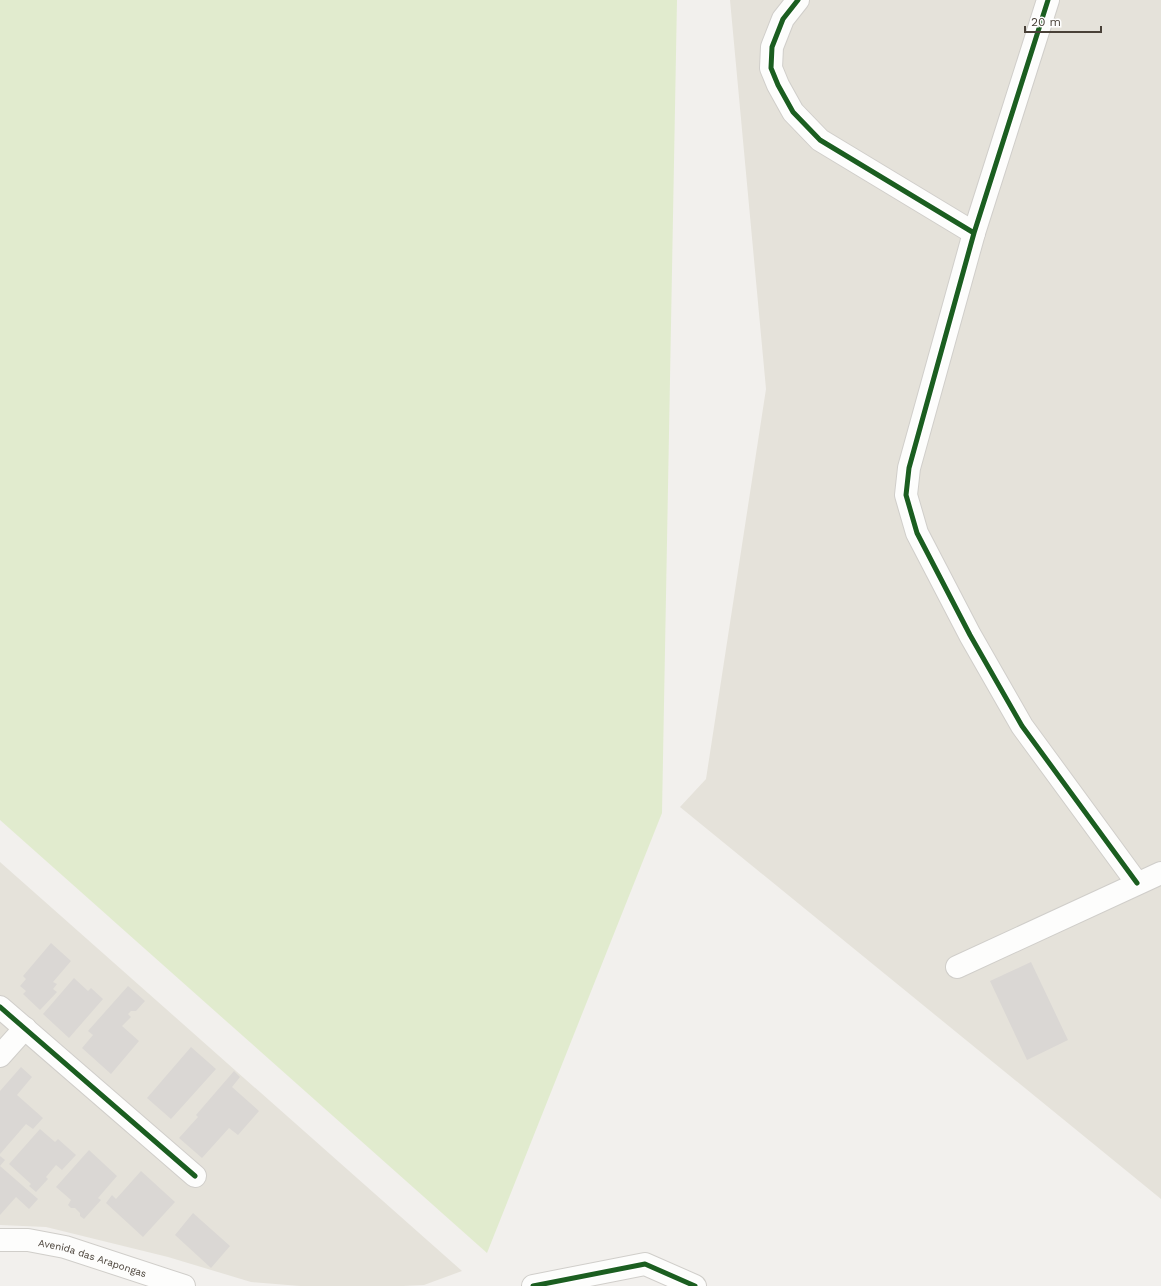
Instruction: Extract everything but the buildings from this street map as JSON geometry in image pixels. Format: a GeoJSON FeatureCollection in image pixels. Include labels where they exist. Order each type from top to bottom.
{"type":"FeatureCollection","features":[{"type":"Feature","properties":{"kind":"street"},"geometry":{"type":"LineString","coordinates":[[798,0],[783,19],[772,47],[772,68],[778,85],[793,112],[820,140],[974,233]]}},
{"type":"Feature","properties":{"kind":"street"},"geometry":{"type":"LineString","coordinates":[[1048,0],[974,233],[909,468],[906,494],[917,533],[970,635],[1022,726],[1137,883]]}},
{"type":"Feature","properties":{"kind":"street"},"geometry":{"type":"LineString","coordinates":[[957,967],[1161,873]]}},
{"type":"Feature","properties":{"kind":"street"},"geometry":{"type":"LineString","coordinates":[[0,1007],[195,1176]]}},
{"type":"Feature","properties":{"kind":"street"},"geometry":{"type":"LineString","coordinates":[[0,1056],[25,1028]]}},
{"type":"Feature","properties":{"kind":"street","name":"Avenida das Arapongas"},"geometry":{"type":"LineString","coordinates":[[0,1240],[28,1240],[65,1247],[184,1286]]}},
{"type":"Feature","properties":{"kind":"street"},"geometry":{"type":"LineString","coordinates":[[533,1286],[645,1264],[695,1286]]}},
{"type":"Feature","properties":{"kind":"shaded area"},"geometry":{"type":"Polygon","coordinates":[[[730,0],[1161,0],[1161,1199],[680,807],[706,779],[766,389],[730,0]]]}},
{"type":"Feature","properties":{"kind":"shaded area"},"geometry":{"type":"Polygon","coordinates":[[[0,862],[462,1271],[424,1285],[300,1286],[251,1282],[168,1257],[46,1227],[0,1225],[0,862]]]}},
{"type":"Feature","properties":{"kind":"green space"},"geometry":{"type":"Polygon","coordinates":[[[0,0],[677,0],[662,813],[487,1253],[0,820],[0,0]]]}},
{"type":"Feature","properties":{"kind":"cycle path"},"geometry":{"type":"LineString","coordinates":[[798,0],[783,19],[772,47],[771,68],[778,85],[793,112],[820,140],[974,233]]}},
{"type":"Feature","properties":{"kind":"cycle path"},"geometry":{"type":"LineString","coordinates":[[1048,0],[974,233],[909,468],[906,495],[917,533],[970,635],[1022,726],[1137,883]]}},
{"type":"Feature","properties":{"kind":"cycle path"},"geometry":{"type":"LineString","coordinates":[[0,1007],[195,1176]]}},
{"type":"Feature","properties":{"kind":"cycle path"},"geometry":{"type":"LineString","coordinates":[[533,1286],[645,1264],[695,1286]]}}]}
